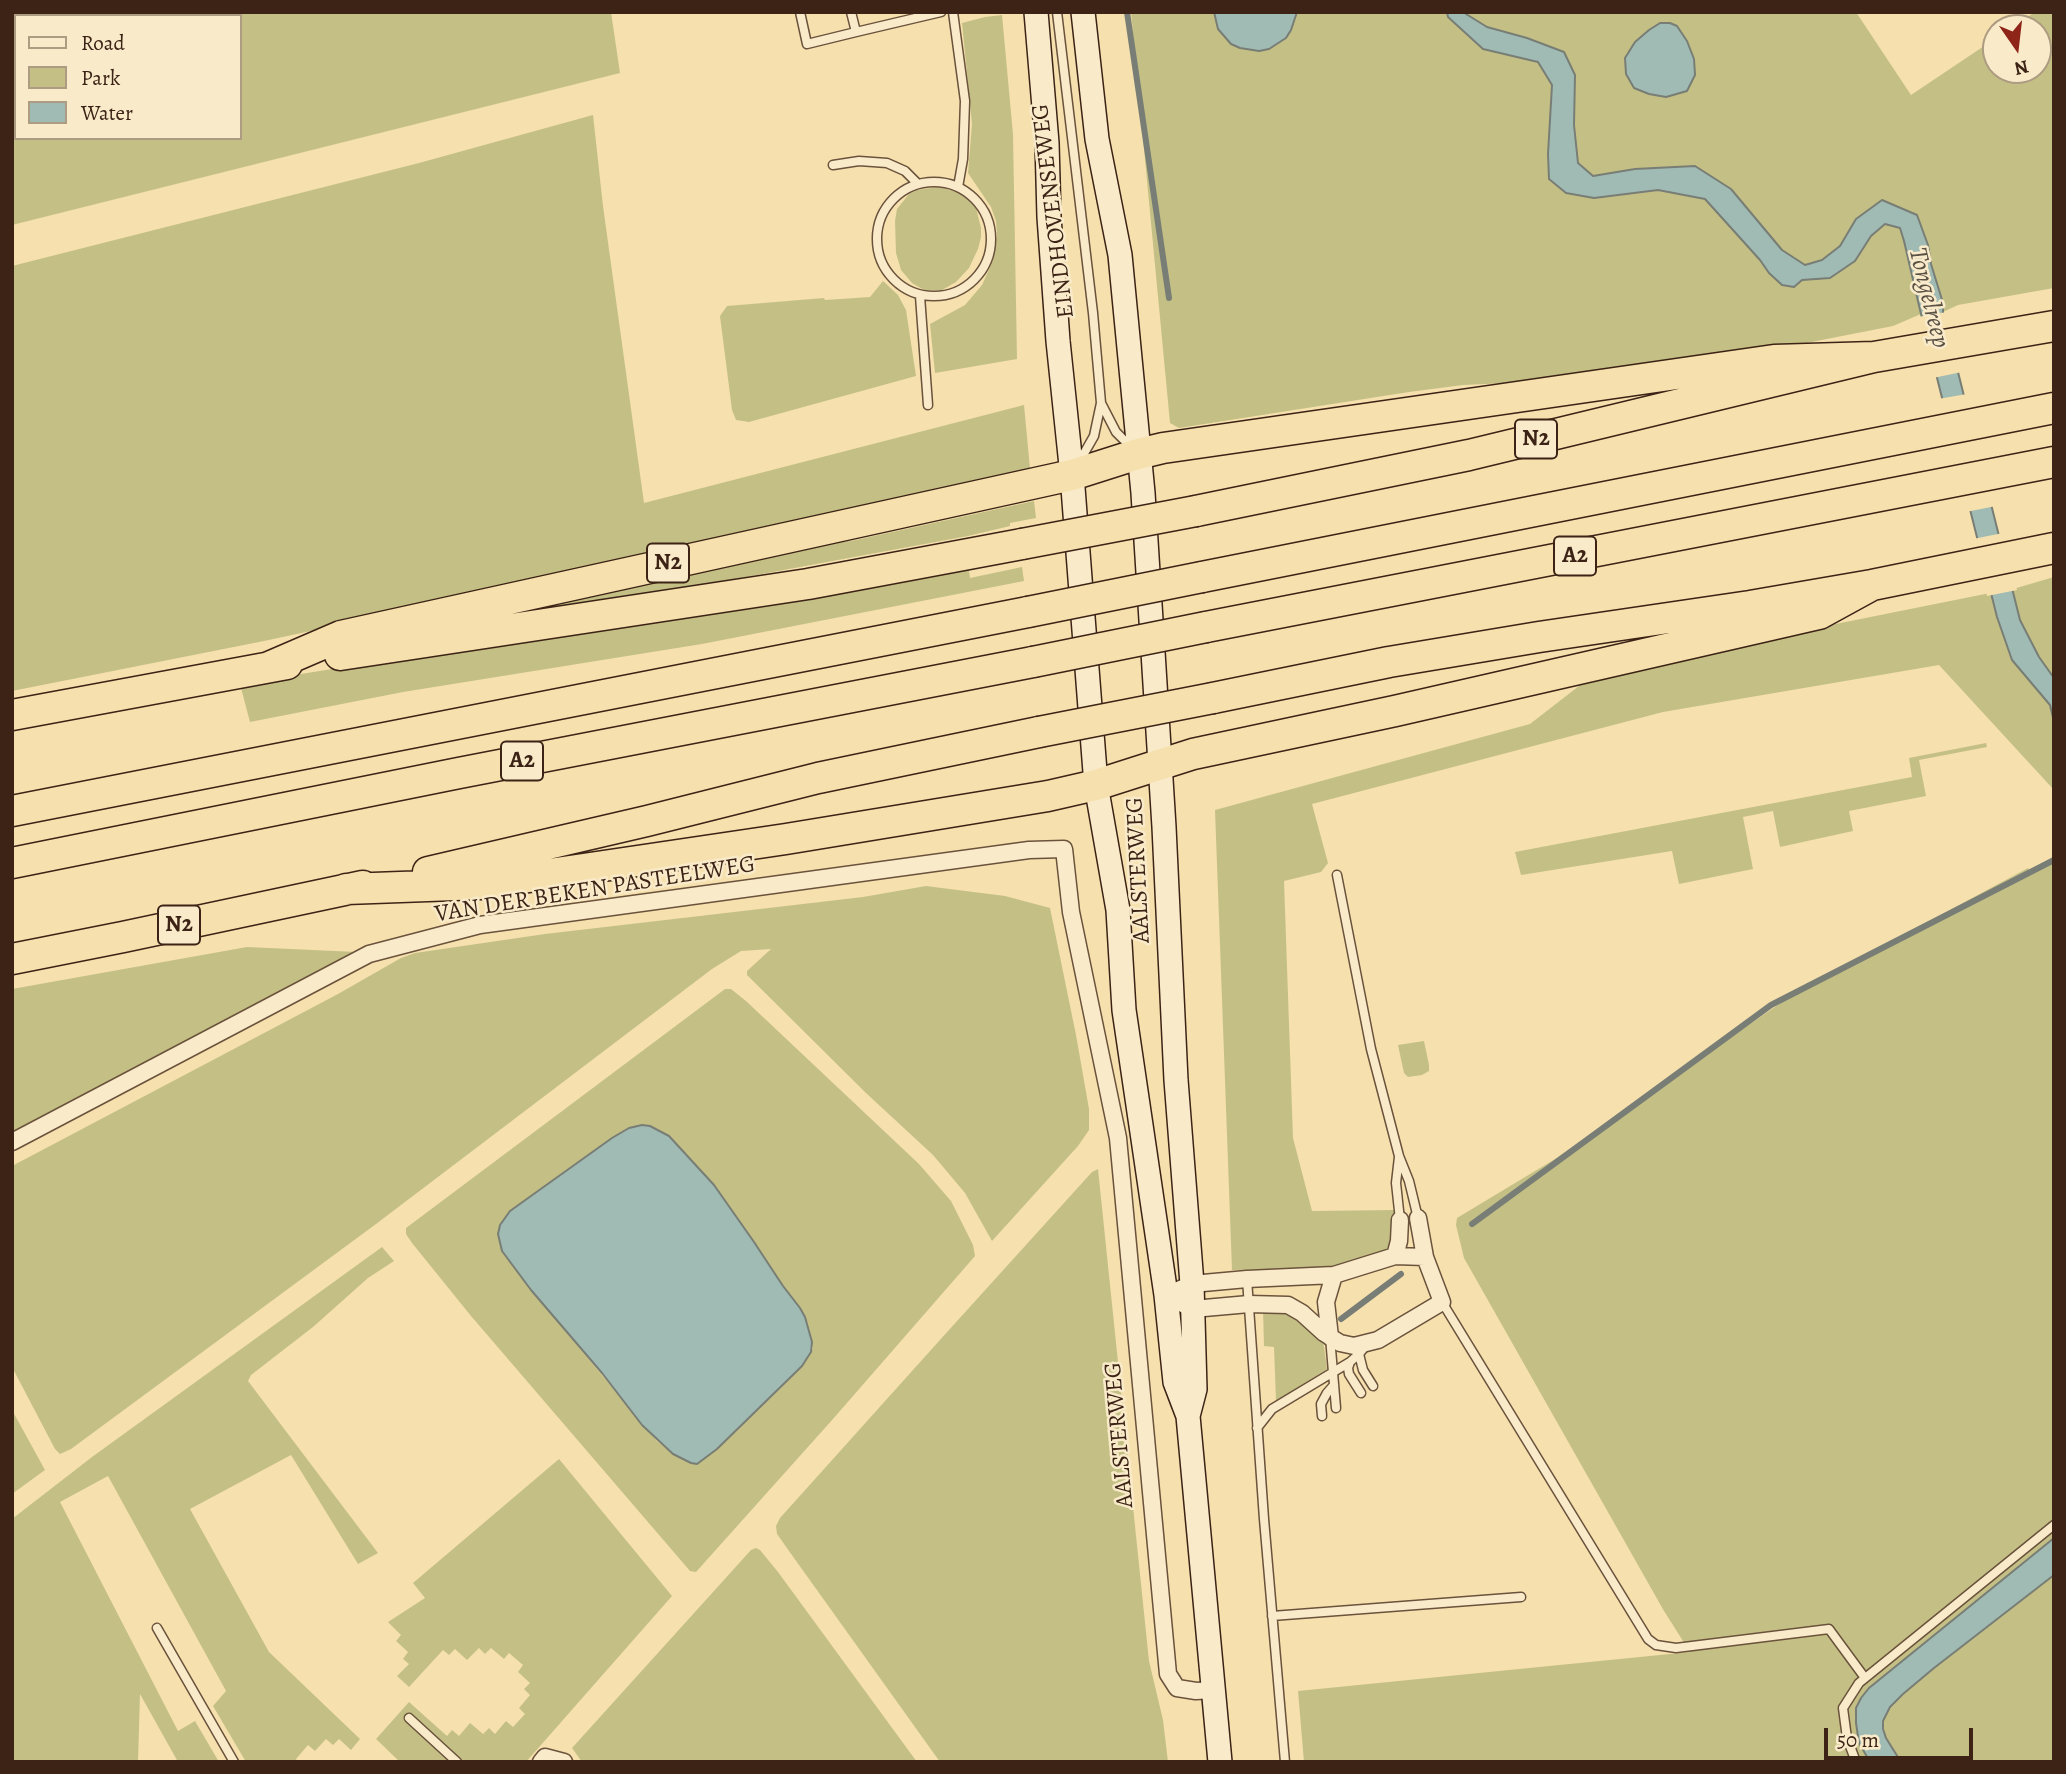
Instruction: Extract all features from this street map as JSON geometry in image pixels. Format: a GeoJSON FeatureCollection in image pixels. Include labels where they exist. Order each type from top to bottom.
{"type":"FeatureCollection","features":[{"type":"Feature","properties":{"kind":"highway","name":"N2"},"geometry":{"type":"LineString","coordinates":[[12,715],[270,667],[412,643],[780,589],[1022,544],[1469,454],[1910,350],[2054,326]]}},
{"type":"Feature","properties":{"kind":"highway","name":"N2"},"geometry":{"type":"LineString","coordinates":[[1138,454],[1344,421],[1672,376],[1774,359],[1874,358]]}},
{"type":"Feature","properties":{"kind":"highway","name":"A2"},"geometry":{"type":"LineString","coordinates":[[12,811],[2054,408]]}},
{"type":"Feature","properties":{"kind":"highway"},"geometry":{"type":"LineString","coordinates":[[1072,475],[1138,454]]}},
{"type":"Feature","properties":{"kind":"highway","name":"A2"},"geometry":{"type":"LineString","coordinates":[[12,863],[2054,462]]}},
{"type":"Feature","properties":{"kind":"highway","name":"N2"},"geometry":{"type":"LineString","coordinates":[[270,667],[341,636],[1072,475]]}},
{"type":"Feature","properties":{"kind":"highway","name":"N2"},"geometry":{"type":"LineString","coordinates":[[12,959],[491,858],[818,778],[1039,732],[1389,662],[1539,637],[1750,607],[2054,548]]}},
{"type":"Feature","properties":{"kind":"highway","name":"N2"},"geometry":{"type":"LineString","coordinates":[[1160,764],[1193,754],[1395,711],[1819,614],[1872,585]]}},
{"type":"Feature","properties":{"kind":"highway"},"geometry":{"type":"LineString","coordinates":[[1096,785],[1160,764]]}},
{"type":"Feature","properties":{"kind":"highway","name":"N2"},"geometry":{"type":"LineString","coordinates":[[346,889],[482,884],[786,839],[1048,796],[1096,785]]}},
{"type":"Feature","properties":{"kind":"main road","name":"EINDHOVENSEWEG"},"geometry":{"type":"LineString","coordinates":[[1036,12],[1047,142],[1048,217],[1064,399]]}},
{"type":"Feature","properties":{"kind":"main road","name":"AALSTERWEG"},"geometry":{"type":"LineString","coordinates":[[1083,12],[1097,139],[1120,255],[1143,493],[1176,1080],[1192,1284],[1195,1389],[1188,1416]]}},
{"type":"Feature","properties":{"kind":"main road","name":"AALSTERWEG"},"geometry":{"type":"LineString","coordinates":[[1064,399],[1096,785],[1118,910],[1124,1010],[1166,1295],[1175,1382],[1188,1416],[1220,1762]]}},
{"type":"Feature","properties":{"kind":"street","name":"AALSTERWEG"},"geometry":{"type":"LineString","coordinates":[[1064,849],[1073,923],[1118,1138],[1168,1674],[1177,1688],[1214,1690]]}},
{"type":"Feature","properties":{"kind":"street","name":"VAN DER BEKEN PASTEELWEG"},"geometry":{"type":"LineString","coordinates":[[12,1142],[369,954],[480,925],[1029,850],[1064,849]]}},
{"type":"Feature","properties":{"kind":"street","name":"AALSTERWEG"},"geometry":{"type":"LineString","coordinates":[[1118,1138],[1128,1118],[1135,1080]]}},
{"type":"Feature","properties":{"kind":"street"},"geometry":{"type":"LineString","coordinates":[[1166,1295],[1193,1309],[1249,1304],[1288,1305],[1302,1313],[1330,1337],[1363,1349],[1442,1302],[1425,1257],[1418,1218]]}},
{"type":"Feature","properties":{"kind":"street"},"geometry":{"type":"LineString","coordinates":[[1395,1256],[1400,1220]]}},
{"type":"Feature","properties":{"kind":"street"},"geometry":{"type":"LineString","coordinates":[[1166,1295],[1192,1284],[1334,1275],[1395,1256],[1425,1257]]}},
{"type":"Feature","properties":{"kind":"street"},"geometry":{"type":"LineString","coordinates":[[1330,1337],[1326,1302],[1334,1275]]}},
{"type":"Feature","properties":{"kind":"street"},"geometry":{"type":"LineString","coordinates":[[541,1762],[545,1757],[564,1762]]}},
{"type":"Feature","properties":{"kind":"lane"},"geometry":{"type":"LineString","coordinates":[[800,12],[807,44],[941,12]]}},
{"type":"Feature","properties":{"kind":"lane"},"geometry":{"type":"LineString","coordinates":[[851,12],[856,32]]}},
{"type":"Feature","properties":{"kind":"lane"},"geometry":{"type":"LineString","coordinates":[[953,12],[965,101],[963,159],[958,187]]}},
{"type":"Feature","properties":{"kind":"lane","name":"EINDHOVENSEWEG"},"geometry":{"type":"LineString","coordinates":[[1057,12],[1093,313],[1101,403]]}},
{"type":"Feature","properties":{"kind":"lane"},"geometry":{"type":"LineString","coordinates":[[833,165],[859,161],[887,163],[905,171],[918,184]]}},
{"type":"Feature","properties":{"kind":"lane"},"geometry":{"type":"LineString","coordinates":[[929,181],[949,183],[967,192],[982,206],[990,225],[991,243],[984,267],[974,281],[958,292],[938,297],[920,296],[899,287],[882,262],[879,225],[884,210],[893,198],[909,186],[918,184],[929,181]]}},
{"type":"Feature","properties":{"kind":"lane"},"geometry":{"type":"LineString","coordinates":[[920,296],[928,405]]}},
{"type":"Feature","properties":{"kind":"lane"},"geometry":{"type":"LineString","coordinates":[[1101,403],[1116,432],[1138,454]]}},
{"type":"Feature","properties":{"kind":"lane"},"geometry":{"type":"LineString","coordinates":[[1072,475],[1094,436],[1101,403]]}},
{"type":"Feature","properties":{"kind":"lane"},"geometry":{"type":"LineString","coordinates":[[1337,875],[1371,1049],[1418,1218]]}},
{"type":"Feature","properties":{"kind":"lane"},"geometry":{"type":"LineString","coordinates":[[1399,1156],[1396,1183],[1400,1220]]}},
{"type":"Feature","properties":{"kind":"lane"},"geometry":{"type":"LineString","coordinates":[[1247,1279],[1285,1762]]}},
{"type":"Feature","properties":{"kind":"lane"},"geometry":{"type":"LineString","coordinates":[[1442,1302],[1648,1639],[1656,1644],[1676,1648],[1829,1629],[1865,1678]]}},
{"type":"Feature","properties":{"kind":"lane"},"geometry":{"type":"LineString","coordinates":[[1330,1337],[1336,1408]]}},
{"type":"Feature","properties":{"kind":"lane"},"geometry":{"type":"LineString","coordinates":[[1257,1428],[1272,1409],[1350,1362],[1363,1349]]}},
{"type":"Feature","properties":{"kind":"lane"},"geometry":{"type":"LineString","coordinates":[[1363,1349],[1363,1370],[1373,1386]]}},
{"type":"Feature","properties":{"kind":"lane"},"geometry":{"type":"LineString","coordinates":[[1350,1362],[1349,1374],[1361,1393]]}},
{"type":"Feature","properties":{"kind":"lane"},"geometry":{"type":"LineString","coordinates":[[1322,1416],[1321,1404],[1334,1385]]}},
{"type":"Feature","properties":{"kind":"lane"},"geometry":{"type":"LineString","coordinates":[[1856,1762],[1847,1738],[1843,1709],[1858,1683],[2054,1525]]}},
{"type":"Feature","properties":{"kind":"lane"},"geometry":{"type":"LineString","coordinates":[[1272,1616],[1521,1597]]}},
{"type":"Feature","properties":{"kind":"lane"},"geometry":{"type":"LineString","coordinates":[[157,1628],[234,1762]]}},
{"type":"Feature","properties":{"kind":"lane"},"geometry":{"type":"LineString","coordinates":[[408,1718],[457,1762]]}},
{"type":"Feature","properties":{"kind":"green space"},"geometry":{"type":"Polygon","coordinates":[[[12,12],[611,12],[620,73],[12,225],[12,12]]]}},
{"type":"Feature","properties":{"kind":"green space"},"geometry":{"type":"Polygon","coordinates":[[[1131,12],[1214,12],[1224,37],[1231,44],[1259,51],[1269,49],[1295,20],[1297,12],[1447,12],[1448,17],[1483,49],[1538,62],[1552,85],[1548,154],[1594,198],[1658,190],[1705,199],[1769,273],[1802,280],[1830,278],[1855,261],[1871,236],[1886,224],[1900,228],[1921,314],[1893,326],[1771,350],[1531,382],[1463,385],[1409,392],[1179,428],[1170,423],[1131,12]]]}},
{"type":"Feature","properties":{"kind":"green space"},"geometry":{"type":"Polygon","coordinates":[[[1465,12],[1856,12],[1911,95],[1982,47],[1982,84],[2052,84],[2052,14],[2032,14],[2054,12],[2054,288],[1958,305],[1943,312],[1928,245],[1917,215],[1883,201],[1856,219],[1840,246],[1822,260],[1805,265],[1782,250],[1731,189],[1695,166],[1635,169],[1593,176],[1578,163],[1574,125],[1575,75],[1527,38],[1487,27],[1465,12]]]}},
{"type":"Feature","properties":{"kind":"green space"},"geometry":{"type":"Polygon","coordinates":[[[1002,15],[1013,134],[1017,359],[935,373],[930,324],[965,305],[982,285],[992,263],[997,235],[991,207],[968,173],[972,124],[962,23],[1002,15]]]}},
{"type":"Feature","properties":{"kind":"green space"},"geometry":{"type":"Polygon","coordinates":[[[593,115],[644,503],[1024,405],[1030,469],[955,493],[264,641],[12,691],[12,266],[419,163],[593,115]]]}},
{"type":"Feature","properties":{"kind":"green space"},"geometry":{"type":"Polygon","coordinates":[[[938,187],[965,194],[976,208],[981,237],[969,268],[956,282],[942,290],[924,290],[912,283],[901,270],[896,253],[895,221],[897,209],[909,194],[938,187]]]}},
{"type":"Feature","properties":{"kind":"green space"},"geometry":{"type":"Polygon","coordinates":[[[883,281],[898,295],[906,310],[916,376],[749,422],[736,420],[732,410],[720,316],[727,306],[870,297],[883,281]]]}},
{"type":"Feature","properties":{"kind":"green space"},"geometry":{"type":"Polygon","coordinates":[[[1034,501],[1036,518],[968,536],[605,603],[444,626],[778,548],[851,541],[1034,501]]]}},
{"type":"Feature","properties":{"kind":"green space"},"geometry":{"type":"Polygon","coordinates":[[[968,565],[970,578],[1022,567],[1024,581],[702,644],[403,692],[250,722],[240,684],[968,565]]]}},
{"type":"Feature","properties":{"kind":"green space"},"geometry":{"type":"Polygon","coordinates":[[[2054,577],[2054,678],[2039,657],[2020,620],[2013,589],[2054,577]]]}},
{"type":"Feature","properties":{"kind":"green space"},"geometry":{"type":"Polygon","coordinates":[[[1990,593],[2012,660],[2050,705],[2054,722],[2054,790],[1939,665],[1663,712],[1312,804],[1328,863],[1321,872],[1284,881],[1293,1138],[1312,1211],[1394,1210],[1394,1236],[1386,1250],[1357,1265],[1337,1269],[1232,1270],[1215,810],[1530,724],[1588,679],[1741,643],[1990,593]]]}},
{"type":"Feature","properties":{"kind":"green space"},"geometry":{"type":"Polygon","coordinates":[[[1986,743],[1987,747],[1919,760],[1926,796],[1849,811],[1853,831],[1780,847],[1773,811],[1743,817],[1753,869],[1679,884],[1672,851],[1521,875],[1515,852],[1912,777],[1909,758],[1986,743]]]}},
{"type":"Feature","properties":{"kind":"green space"},"geometry":{"type":"Polygon","coordinates":[[[2054,856],[2054,1762],[1304,1762],[1298,1691],[1690,1652],[1664,1611],[1464,1258],[1456,1225],[1457,1218],[1555,1159],[1795,993],[2054,856]]]}},
{"type":"Feature","properties":{"kind":"green space"},"geometry":{"type":"Polygon","coordinates":[[[926,886],[1005,896],[1050,908],[1076,1035],[1089,1109],[1089,1130],[1078,1146],[992,1241],[965,1193],[933,1155],[747,975],[747,971],[771,949],[741,951],[712,969],[376,1224],[71,1449],[60,1454],[55,1449],[12,1367],[12,1166],[401,958],[415,953],[545,934],[863,897],[926,886]]]}},
{"type":"Feature","properties":{"kind":"green space"},"geometry":{"type":"Polygon","coordinates":[[[247,947],[357,952],[12,1133],[12,989],[247,947]]]}},
{"type":"Feature","properties":{"kind":"green space"},"geometry":{"type":"Polygon","coordinates":[[[725,989],[731,989],[919,1164],[951,1201],[973,1245],[975,1256],[696,1572],[690,1571],[471,1316],[412,1243],[406,1234],[406,1228],[725,989]],[[642,1125],[629,1128],[612,1138],[531,1290],[657,1441],[673,1454],[697,1464],[802,1366],[813,1348],[800,1308],[714,1185],[669,1136],[658,1129],[642,1125]]]}},
{"type":"Feature","properties":{"kind":"green space"},"geometry":{"type":"Polygon","coordinates":[[[1424,1041],[1429,1071],[1408,1077],[1404,1073],[1398,1045],[1424,1041]]]}},
{"type":"Feature","properties":{"kind":"green space"},"geometry":{"type":"Polygon","coordinates":[[[1098,1169],[1149,1661],[1163,1720],[1168,1762],[940,1762],[777,1534],[776,1526],[780,1518],[939,1341],[1092,1172],[1098,1169]]]}},
{"type":"Feature","properties":{"kind":"green space"},"geometry":{"type":"Polygon","coordinates":[[[382,1247],[394,1261],[368,1278],[313,1327],[251,1375],[248,1381],[378,1553],[358,1564],[291,1455],[190,1509],[269,1652],[360,1739],[351,1750],[339,1739],[333,1745],[326,1739],[315,1751],[308,1745],[296,1759],[298,1762],[246,1762],[213,1706],[226,1691],[108,1476],[60,1502],[178,1731],[195,1721],[219,1762],[178,1762],[140,1694],[138,1762],[12,1762],[12,1519],[92,1457],[382,1247]]]}},
{"type":"Feature","properties":{"kind":"green space"},"geometry":{"type":"Polygon","coordinates":[[[1263,1309],[1292,1313],[1323,1340],[1327,1369],[1276,1401],[1274,1347],[1264,1346],[1263,1309]]]}},
{"type":"Feature","properties":{"kind":"green space"},"geometry":{"type":"Polygon","coordinates":[[[12,1410],[45,1470],[12,1494],[12,1410]]]}},
{"type":"Feature","properties":{"kind":"green space"},"geometry":{"type":"Polygon","coordinates":[[[559,1459],[672,1596],[526,1762],[400,1762],[376,1739],[409,1702],[447,1736],[452,1730],[459,1736],[470,1723],[483,1734],[489,1728],[495,1734],[506,1721],[513,1727],[525,1714],[519,1708],[530,1695],[524,1689],[530,1683],[518,1672],[523,1665],[509,1653],[504,1659],[491,1648],[485,1654],[479,1648],[467,1660],[455,1649],[449,1655],[443,1650],[409,1687],[397,1676],[409,1664],[403,1659],[408,1652],[396,1641],[401,1635],[388,1622],[425,1598],[413,1583],[559,1459]]]}},
{"type":"Feature","properties":{"kind":"green space"},"geometry":{"type":"Polygon","coordinates":[[[756,1548],[778,1572],[917,1762],[582,1762],[572,1748],[751,1550],[756,1548]]]}},
{"type":"Feature","properties":{"kind":"water"},"geometry":{"type":"Polygon","coordinates":[[[1214,12],[1297,12],[1286,38],[1269,49],[1259,51],[1231,44],[1218,29],[1214,12]]]}},
{"type":"Feature","properties":{"kind":"water","name":"Tongelreep"},"geometry":{"type":"Polygon","coordinates":[[[1447,12],[1465,12],[1487,27],[1564,52],[1575,75],[1574,125],[1578,163],[1593,176],[1635,169],[1695,166],[1731,189],[1782,250],[1805,265],[1822,260],[1840,246],[1856,219],[1882,200],[1917,215],[1943,303],[1943,312],[2020,620],[2039,657],[2054,678],[2054,722],[2050,705],[2012,660],[1997,617],[1900,228],[1885,224],[1871,236],[1855,261],[1830,278],[1802,280],[1794,287],[1782,285],[1769,273],[1705,199],[1658,190],[1594,198],[1566,193],[1549,179],[1552,85],[1538,62],[1483,49],[1448,17],[1447,12]]]}},
{"type":"Feature","properties":{"kind":"water"},"geometry":{"type":"Polygon","coordinates":[[[1660,23],[1677,26],[1694,59],[1695,75],[1687,91],[1666,97],[1634,88],[1626,74],[1625,58],[1635,42],[1660,23]]]}},
{"type":"Feature","properties":{"kind":"water"},"geometry":{"type":"Polygon","coordinates":[[[642,1125],[669,1136],[714,1185],[800,1308],[812,1342],[811,1352],[802,1366],[717,1449],[697,1464],[673,1454],[642,1425],[602,1373],[531,1290],[502,1251],[498,1234],[500,1225],[510,1211],[612,1138],[629,1128],[642,1125]]]}},
{"type":"Feature","properties":{"kind":"water"},"geometry":{"type":"Polygon","coordinates":[[[2054,1538],[2054,1575],[1934,1668],[1890,1707],[1883,1721],[1883,1729],[1901,1762],[1870,1762],[1859,1743],[1856,1723],[1856,1708],[1869,1688],[2054,1538]]]}},
{"type":"Feature","properties":{"kind":"pier"},"geometry":{"type":"Polygon","coordinates":[[[1947,312],[1962,372],[1933,378],[1918,317],[1947,312]]]}},
{"type":"Feature","properties":{"kind":"pier"},"geometry":{"type":"Polygon","coordinates":[[[1967,394],[1996,506],[1966,512],[1938,399],[1967,394]]]}},
{"type":"Feature","properties":{"kind":"pier"},"geometry":{"type":"Polygon","coordinates":[[[2003,533],[2017,590],[1987,596],[1973,539],[2003,533]]]}},
{"type":"Feature","properties":{"kind":"waterway"},"geometry":{"type":"LineString","coordinates":[[1127,12],[1169,298]]}},
{"type":"Feature","properties":{"kind":"waterway"},"geometry":{"type":"LineString","coordinates":[[1472,1224],[1771,1005],[2054,860]]}},
{"type":"Feature","properties":{"kind":"waterway"},"geometry":{"type":"LineString","coordinates":[[1341,1319],[1401,1274]]}}]}
